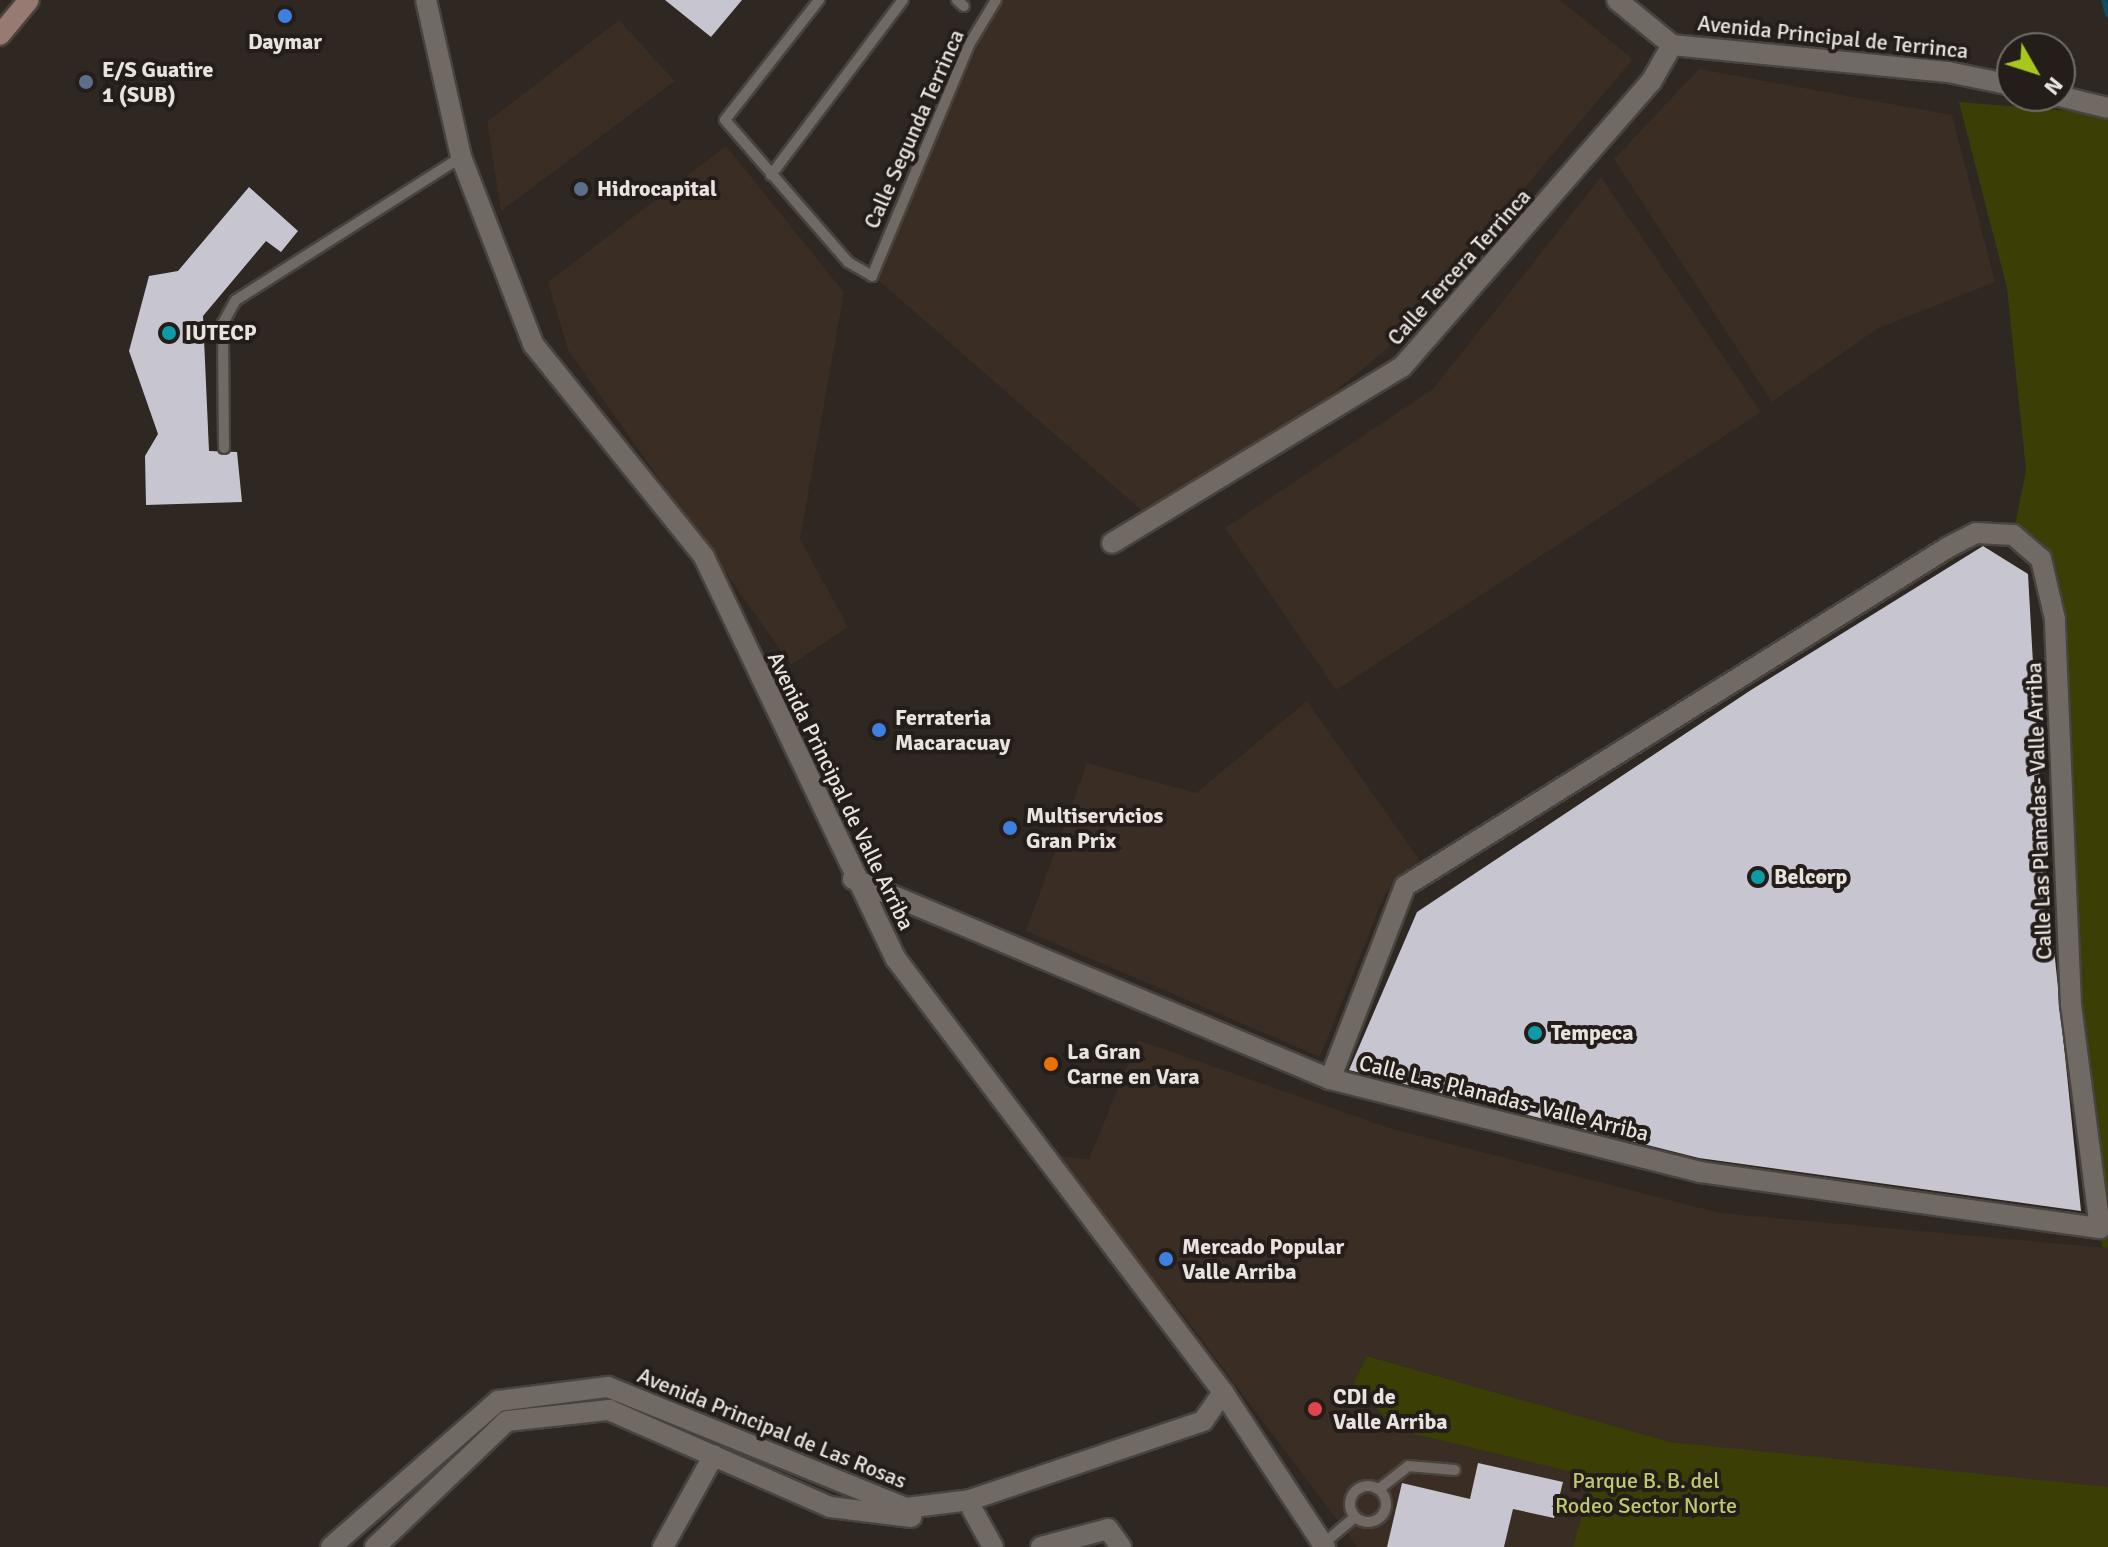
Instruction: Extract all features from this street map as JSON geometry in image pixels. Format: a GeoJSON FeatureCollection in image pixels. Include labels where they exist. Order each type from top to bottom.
{"type":"FeatureCollection","features":[{"type":"Feature","properties":{"kind":"main road"},"geometry":{"type":"LineString","coordinates":[[0,35],[29,0]]}},
{"type":"Feature","properties":{"kind":"street","name":"Avenida Principal de Valle Arriba"},"geometry":{"type":"LineString","coordinates":[[426,0],[461,157],[533,344],[704,557],[853,879],[896,959],[1225,1398],[1324,1546]]}},
{"type":"Feature","properties":{"kind":"street","name":"Avenida Principal de Terrinca"},"geometry":{"type":"LineString","coordinates":[[1617,0],[1672,45],[1948,72],[1996,82]]}},
{"type":"Feature","properties":{"kind":"street","name":"Calle Tercera Terrinca"},"geometry":{"type":"LineString","coordinates":[[1112,543],[1402,367],[1449,320],[1651,82],[1672,45]]}},
{"type":"Feature","properties":{"kind":"street"},"geometry":{"type":"LineString","coordinates":[[2076,100],[2108,108]]}},
{"type":"Feature","properties":{"kind":"street","name":"Calle Las Planadas- Valle Arriba"},"geometry":{"type":"LineString","coordinates":[[853,879],[1330,1079],[1700,1172],[2100,1228],[2071,1005],[2055,619],[2041,559],[2013,535],[1976,533],[1405,886],[1330,1079]]}},
{"type":"Feature","properties":{"kind":"street","name":"Avenida Principal de Las Rosas"},"geometry":{"type":"LineString","coordinates":[[331,1547],[498,1401],[608,1387],[906,1508],[970,1500],[1203,1421],[1225,1398]]}},
{"type":"Feature","properties":{"kind":"street"},"geometry":{"type":"LineString","coordinates":[[375,1547],[507,1421],[609,1410],[830,1507],[907,1517],[972,1509],[1170,1445],[1210,1428],[1225,1398]]}},
{"type":"Feature","properties":{"kind":"street"},"geometry":{"type":"LineString","coordinates":[[663,1547],[714,1455]]}},
{"type":"Feature","properties":{"kind":"street"},"geometry":{"type":"LineString","coordinates":[[972,1509],[993,1547]]}},
{"type":"Feature","properties":{"kind":"street"},"geometry":{"type":"LineString","coordinates":[[1041,1547],[1108,1529],[1121,1547]]}},
{"type":"Feature","properties":{"kind":"lane"},"geometry":{"type":"LineString","coordinates":[[819,0],[725,120],[771,175],[903,0]]}},
{"type":"Feature","properties":{"kind":"lane","name":"Calle Segunda Terrinca"},"geometry":{"type":"LineString","coordinates":[[771,175],[848,262],[872,276],[970,43],[996,0]]}},
{"type":"Feature","properties":{"kind":"lane"},"geometry":{"type":"LineString","coordinates":[[224,448],[223,323],[236,300],[461,157]]}},
{"type":"Feature","properties":{"kind":"lane"},"geometry":{"type":"LineString","coordinates":[[1379,1489],[1408,1466],[1455,1470]]}},
{"type":"Feature","properties":{"kind":"lane"},"geometry":{"type":"LineString","coordinates":[[1355,1517],[1349,1504],[1354,1491],[1366,1485],[1379,1489]]}},
{"type":"Feature","properties":{"kind":"lane"},"geometry":{"type":"LineString","coordinates":[[1355,1517],[1373,1521],[1384,1513],[1379,1489]]}},
{"type":"Feature","properties":{"kind":"lane"},"geometry":{"type":"LineString","coordinates":[[1324,1546],[1355,1517]]}},
{"type":"Feature","properties":{"kind":"shaded area"},"geometry":{"type":"Polygon","coordinates":[[[998,0],[1560,0],[1633,59],[1394,343],[1284,434],[1148,516],[876,278],[998,0]]]}},
{"type":"Feature","properties":{"kind":"shaded area"},"geometry":{"type":"Polygon","coordinates":[[[619,20],[675,81],[501,211],[487,122],[619,20]]]}},
{"type":"Feature","properties":{"kind":"shaded area"},"geometry":{"type":"Polygon","coordinates":[[[1699,69],[1952,115],[1995,282],[1877,329],[1772,402],[1614,159],[1699,69]]]}},
{"type":"Feature","properties":{"kind":"shaded area"},"geometry":{"type":"Polygon","coordinates":[[[726,146],[844,292],[800,539],[848,627],[791,665],[568,350],[548,282],[726,146]]]}},
{"type":"Feature","properties":{"kind":"shaded area"},"geometry":{"type":"Polygon","coordinates":[[[1601,177],[1761,412],[1336,690],[1225,528],[1433,389],[1601,177]]]}},
{"type":"Feature","properties":{"kind":"shaded area"},"geometry":{"type":"Polygon","coordinates":[[[1307,701],[1421,862],[1385,894],[1320,1057],[1026,931],[1087,763],[1196,793],[1307,701]]]}},
{"type":"Feature","properties":{"kind":"shaded area"},"geometry":{"type":"Polygon","coordinates":[[[1138,1040],[1389,1128],[1720,1213],[2108,1248],[2108,1488],[1939,1477],[1670,1442],[1368,1356],[1436,1439],[1594,1477],[1573,1547],[1357,1547],[1177,1307],[1045,1155],[1089,1159],[1138,1040]]]}},
{"type":"Feature","properties":{"kind":"green space"},"geometry":{"type":"Polygon","coordinates":[[[1959,102],[1996,105],[1996,112],[2108,114],[2108,1248],[2102,1247],[2052,855],[2055,619],[2041,559],[2013,535],[2026,470],[2007,288],[1959,102]]]}},
{"type":"Feature","properties":{"kind":"green space","name":"Parque B. B. del Rodeo Sector Norte"},"geometry":{"type":"Polygon","coordinates":[[[1367,1356],[1670,1442],[2108,1487],[2108,1547],[1573,1547],[1593,1477],[1402,1431],[1352,1387],[1367,1356]]]}},
{"type":"Feature","properties":{"kind":"building"},"geometry":{"type":"Polygon","coordinates":[[[665,0],[742,0],[711,37],[665,0]]]}},
{"type":"Feature","properties":{"kind":"building","name":"IUTECP"},"geometry":{"type":"Polygon","coordinates":[[[249,187],[298,231],[281,252],[266,241],[203,316],[209,451],[237,452],[242,502],[146,505],[145,456],[158,434],[129,351],[149,276],[178,271],[249,187]]]}},
{"type":"Feature","properties":{"kind":"building","name":"Belcorp"},"geometry":{"type":"Polygon","coordinates":[[[1983,546],[2028,574],[2043,842],[2081,1211],[1699,1158],[1349,1070],[1417,912],[1751,690],[1983,546]]]}},
{"type":"Feature","properties":{"kind":"building"},"geometry":{"type":"Polygon","coordinates":[[[1478,1463],[1563,1482],[1554,1518],[1513,1509],[1504,1547],[1387,1547],[1402,1483],[1470,1499],[1478,1463]]]}},
{"type":"Feature","properties":{"kind":"waterway"},"geometry":{"type":"LineString","coordinates":[[2104,0],[2108,14]]}},
{"type":"Feature","properties":{"kind":"place","name":"Daymar"},"geometry":{"type":"Point","coordinates":[285,16]}},
{"type":"Feature","properties":{"kind":"place","name":"E/S Guatire 1 (SUB)"},"geometry":{"type":"Point","coordinates":[86,82]}},
{"type":"Feature","properties":{"kind":"place","name":"Hidrocapital"},"geometry":{"type":"Point","coordinates":[581,189]}},
{"type":"Feature","properties":{"kind":"place","name":"IUTECP"},"geometry":{"type":"Point","coordinates":[169,333]}},
{"type":"Feature","properties":{"kind":"place","name":"Ferrateria Macaracuay"},"geometry":{"type":"Point","coordinates":[879,730]}},
{"type":"Feature","properties":{"kind":"place","name":"Multiservicios Gran Prix"},"geometry":{"type":"Point","coordinates":[1010,828]}},
{"type":"Feature","properties":{"kind":"place","name":"Belcorp"},"geometry":{"type":"Point","coordinates":[1758,877]}},
{"type":"Feature","properties":{"kind":"place","name":"Tempeca"},"geometry":{"type":"Point","coordinates":[1535,1033]}},
{"type":"Feature","properties":{"kind":"place","name":"La Gran Carne en Vara"},"geometry":{"type":"Point","coordinates":[1051,1064]}},
{"type":"Feature","properties":{"kind":"place","name":"Mercado Popular Valle Arriba"},"geometry":{"type":"Point","coordinates":[1166,1259]}},
{"type":"Feature","properties":{"kind":"place","name":"CDI de Valle Arriba"},"geometry":{"type":"Point","coordinates":[1315,1409]}}]}
